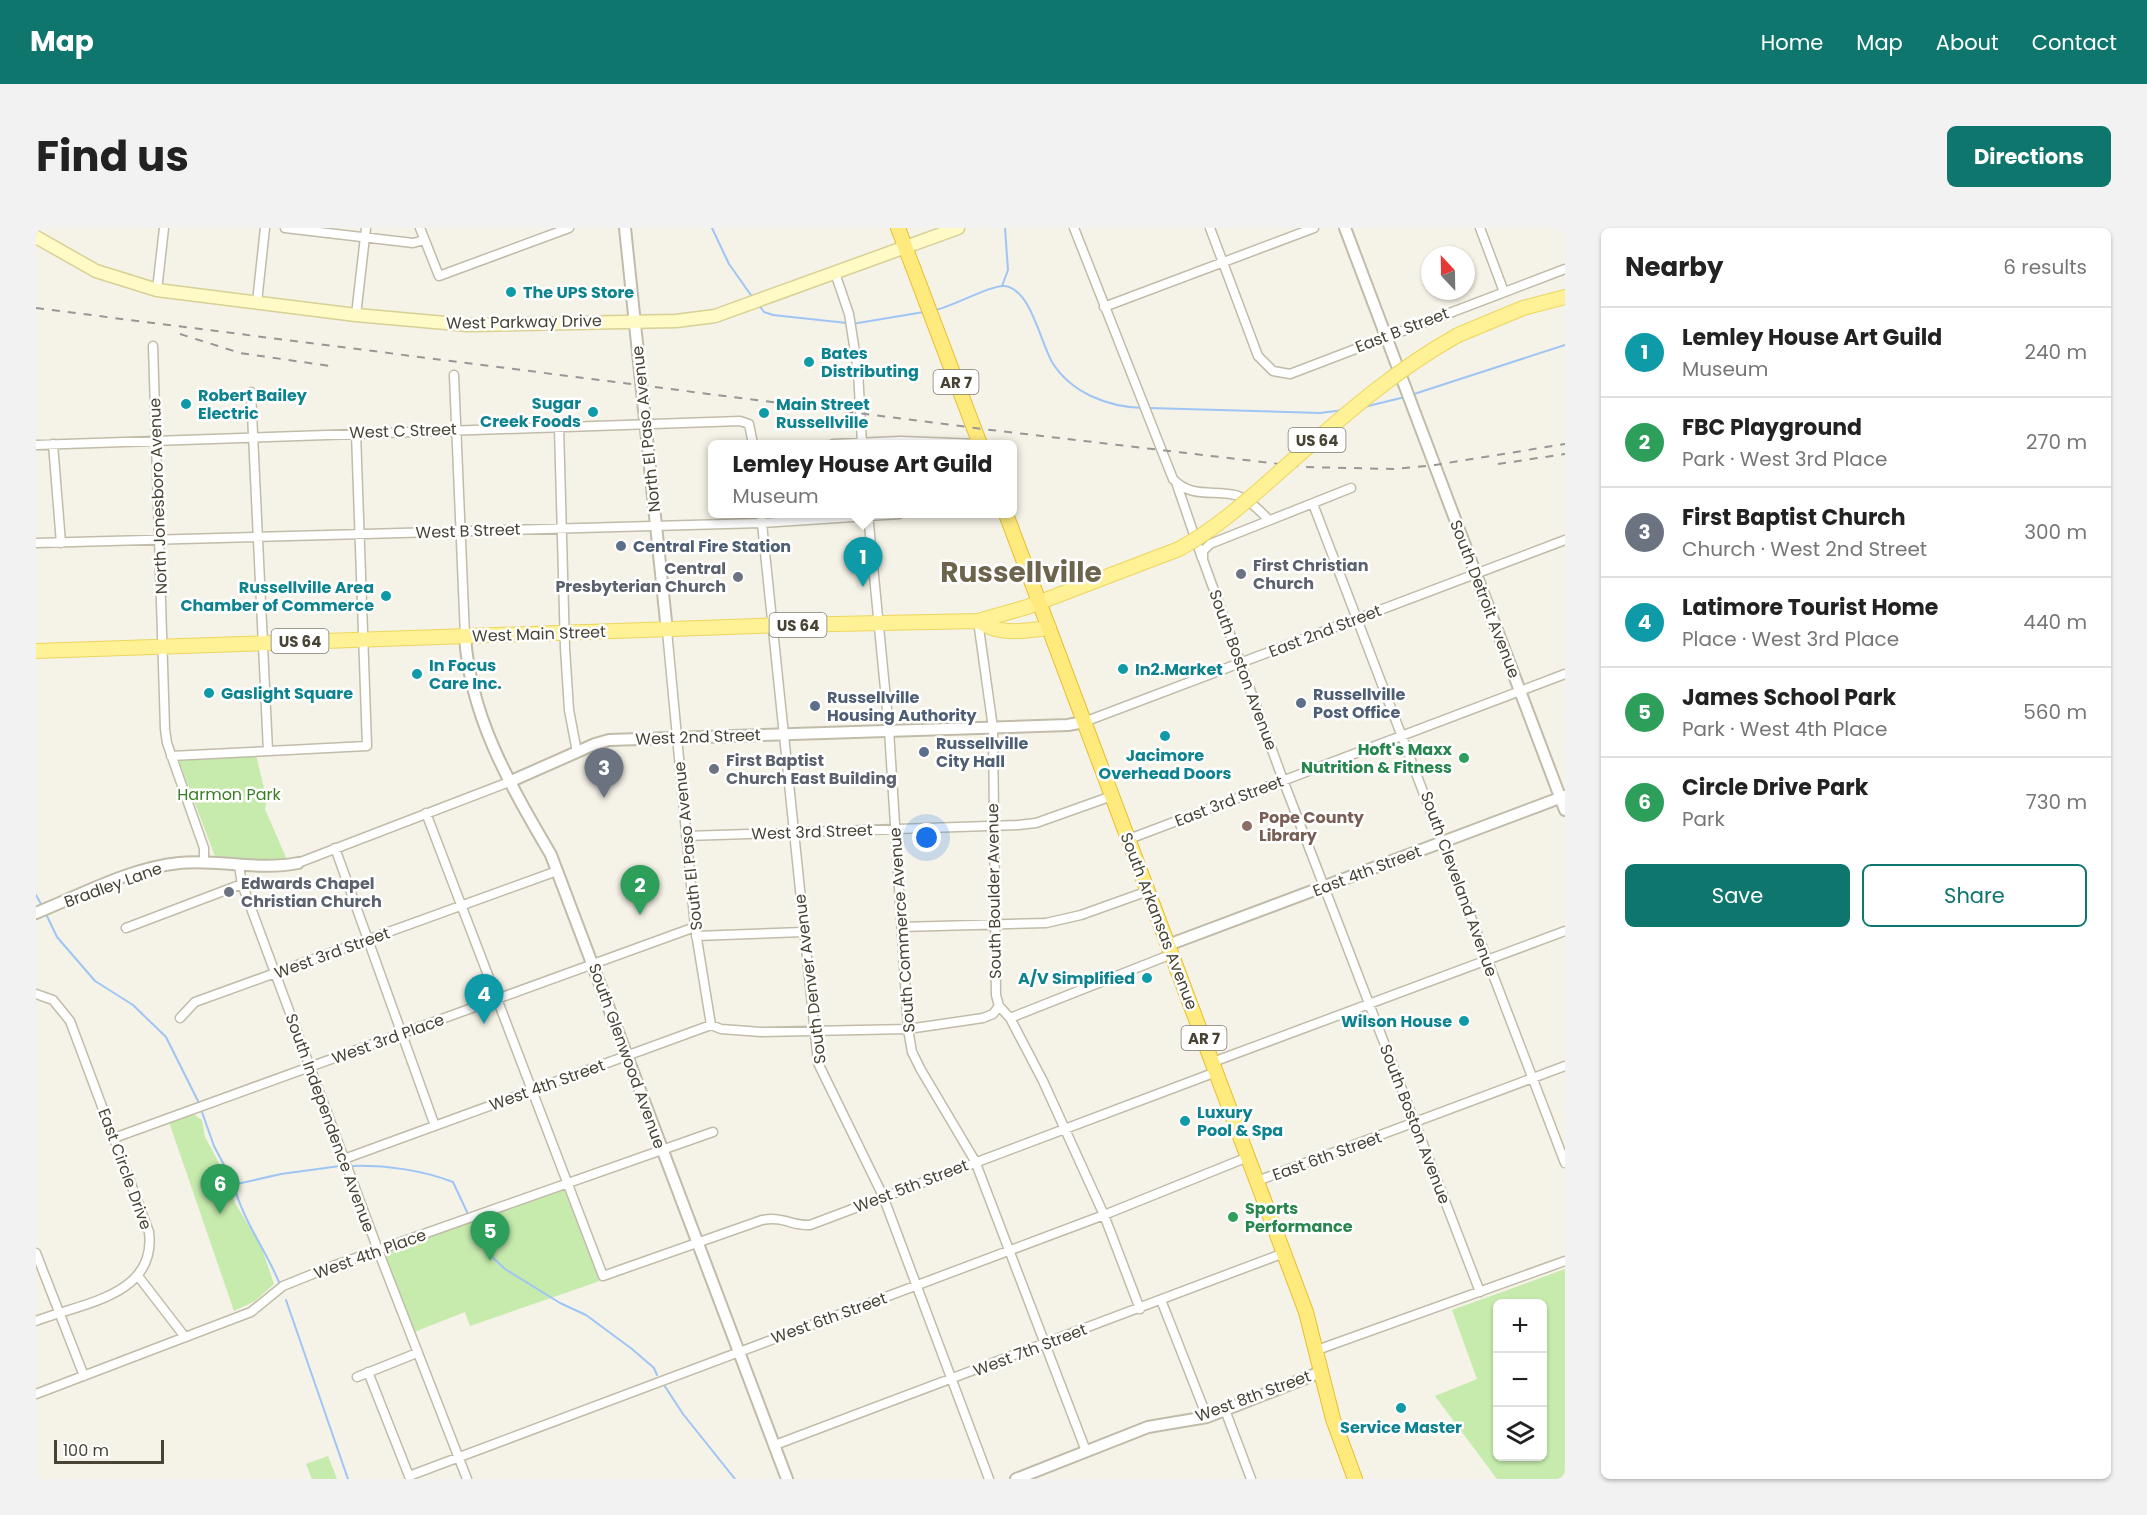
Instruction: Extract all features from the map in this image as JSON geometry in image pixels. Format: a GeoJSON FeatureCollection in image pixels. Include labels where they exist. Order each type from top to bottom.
{"type":"FeatureCollection","features":[{"type":"Feature","properties":{"kind":"highway","name":"AR 7"},"geometry":{"type":"LineString","coordinates":[[898,228],[978,440]]}},
{"type":"Feature","properties":{"kind":"highway","name":"AR 7"},"geometry":{"type":"LineString","coordinates":[[1008,518],[1040,602]]}},
{"type":"Feature","properties":{"kind":"highway","name":"South Arkansas Avenue"},"geometry":{"type":"LineString","coordinates":[[1040,602],[1284,1253],[1317,1350],[1333,1419],[1355,1479]]}},
{"type":"Feature","properties":{"kind":"main road","name":"West Parkway Drive"},"geometry":{"type":"LineString","coordinates":[[36,237],[96,271],[158,290],[356,315],[468,326],[697,320],[750,305],[958,228]]}},
{"type":"Feature","properties":{"kind":"main road","name":"US 64"},"geometry":{"type":"LineString","coordinates":[[1040,602],[1179,549],[1213,529],[1384,382],[1458,335],[1523,308],[1565,297]]}},
{"type":"Feature","properties":{"kind":"main road","name":"West Main Street"},"geometry":{"type":"LineString","coordinates":[[36,651],[978,621],[1040,602]]}},
{"type":"Feature","properties":{"kind":"main road"},"geometry":{"type":"LineString","coordinates":[[978,621],[993,631],[1002,632],[1049,628]]}},
{"type":"Feature","properties":{"kind":"street"},"geometry":{"type":"LineString","coordinates":[[158,290],[164,228]]}},
{"type":"Feature","properties":{"kind":"street"},"geometry":{"type":"LineString","coordinates":[[257,302],[265,228]]}},
{"type":"Feature","properties":{"kind":"street"},"geometry":{"type":"LineString","coordinates":[[285,228],[413,243],[424,240]]}},
{"type":"Feature","properties":{"kind":"street"},"geometry":{"type":"LineString","coordinates":[[356,315],[366,228]]}},
{"type":"Feature","properties":{"kind":"street"},"geometry":{"type":"LineString","coordinates":[[420,228],[439,276],[569,228]]}},
{"type":"Feature","properties":{"kind":"street","name":"North El Paso Avenue"},"geometry":{"type":"LineString","coordinates":[[625,228],[667,631]]}},
{"type":"Feature","properties":{"kind":"street","name":"South Boston Avenue"},"geometry":{"type":"LineString","coordinates":[[1074,228],[1144,411],[1177,485],[1283,780],[1480,1292]]}},
{"type":"Feature","properties":{"kind":"street"},"geometry":{"type":"LineString","coordinates":[[1210,228],[1222,262]]}},
{"type":"Feature","properties":{"kind":"street"},"geometry":{"type":"LineString","coordinates":[[1104,307],[1314,228]]}},
{"type":"Feature","properties":{"kind":"street","name":"South Detroit Avenue"},"geometry":{"type":"LineString","coordinates":[[1345,228],[1475,574],[1563,797],[1565,810]]}},
{"type":"Feature","properties":{"kind":"street"},"geometry":{"type":"LineString","coordinates":[[1480,228],[1504,292]]}},
{"type":"Feature","properties":{"kind":"street","name":"East B Street"},"geometry":{"type":"LineString","coordinates":[[1222,262],[1258,356],[1273,371],[1290,374],[1565,269]]}},
{"type":"Feature","properties":{"kind":"street"},"geometry":{"type":"LineString","coordinates":[[835,273],[849,314],[858,371],[862,440]]}},
{"type":"Feature","properties":{"kind":"street","name":"North Jonesboro Avenue"},"geometry":{"type":"LineString","coordinates":[[153,346],[165,729],[171,756],[204,848],[204,863]]}},
{"type":"Feature","properties":{"kind":"street"},"geometry":{"type":"LineString","coordinates":[[454,375],[465,636]]}},
{"type":"Feature","properties":{"kind":"street"},"geometry":{"type":"LineString","coordinates":[[252,392],[268,751]]}},
{"type":"Feature","properties":{"kind":"street","name":"West C Street"},"geometry":{"type":"LineString","coordinates":[[36,445],[740,421],[749,424],[752,440]]}},
{"type":"Feature","properties":{"kind":"street"},"geometry":{"type":"LineString","coordinates":[[559,427],[569,710],[577,752]]}},
{"type":"Feature","properties":{"kind":"street"},"geometry":{"type":"LineString","coordinates":[[171,756],[367,746],[356,433]]}},
{"type":"Feature","properties":{"kind":"street"},"geometry":{"type":"LineString","coordinates":[[53,444],[60,543]]}},
{"type":"Feature","properties":{"kind":"street"},"geometry":{"type":"LineString","coordinates":[[1177,485],[1197,492],[1235,495],[1245,500],[1269,520]]}},
{"type":"Feature","properties":{"kind":"street"},"geometry":{"type":"LineString","coordinates":[[1203,555],[1210,544],[1351,488]]}},
{"type":"Feature","properties":{"kind":"street","name":"South Cleveland Avenue"},"geometry":{"type":"LineString","coordinates":[[1312,504],[1403,735],[1565,1164]]}},
{"type":"Feature","properties":{"kind":"street","name":"West B Street"},"geometry":{"type":"LineString","coordinates":[[36,543],[656,525],[761,518]]}},
{"type":"Feature","properties":{"kind":"street","name":"South Denver Avenue"},"geometry":{"type":"LineString","coordinates":[[761,518],[813,1031],[822,1076],[883,1196],[989,1479]]}},
{"type":"Feature","properties":{"kind":"street","name":"South Commerce Avenue"},"geometry":{"type":"LineString","coordinates":[[868,518],[889,730],[908,1029],[912,1052],[975,1161],[1011,1249],[1086,1451]]}},
{"type":"Feature","properties":{"kind":"street","name":"East 2nd Street"},"geometry":{"type":"LineString","coordinates":[[1084,722],[1565,540]]}},
{"type":"Feature","properties":{"kind":"street","name":"South Boulder Avenue"},"geometry":{"type":"LineString","coordinates":[[978,621],[993,728],[994,982],[999,1006]]}},
{"type":"Feature","properties":{"kind":"street","name":"South El Paso Avenue"},"geometry":{"type":"LineString","coordinates":[[667,631],[696,932],[711,1025]]}},
{"type":"Feature","properties":{"kind":"street","name":"South Glenwood Avenue"},"geometry":{"type":"LineString","coordinates":[[465,636],[472,687],[483,724],[509,782],[551,855],[787,1479]]}},
{"type":"Feature","properties":{"kind":"street","name":"East 3rd Street"},"geometry":{"type":"LineString","coordinates":[[1129,839],[1565,674]]}},
{"type":"Feature","properties":{"kind":"street","name":"West 2nd Street"},"geometry":{"type":"LineString","coordinates":[[298,863],[509,782],[609,740],[993,728],[1068,725],[1084,722]]}},
{"type":"Feature","properties":{"kind":"street","name":"West 3rd Street"},"geometry":{"type":"LineString","coordinates":[[686,836],[994,827],[1036,823],[1112,796]]}},
{"type":"Feature","properties":{"kind":"street","name":"East 4th Street"},"geometry":{"type":"LineString","coordinates":[[1170,949],[1324,887],[1563,797]]}},
{"type":"Feature","properties":{"kind":"street"},"geometry":{"type":"LineString","coordinates":[[426,813],[568,1183]]}},
{"type":"Feature","properties":{"kind":"street"},"geometry":{"type":"LineString","coordinates":[[335,848],[435,1126]]}},
{"type":"Feature","properties":{"kind":"street","name":"Bradley Lane"},"geometry":{"type":"LineString","coordinates":[[36,913],[142,871],[180,863],[270,867],[298,863]]}},
{"type":"Feature","properties":{"kind":"street","name":"South Independence Avenue"},"geometry":{"type":"LineString","coordinates":[[239,866],[242,884],[378,1251],[467,1479]]}},
{"type":"Feature","properties":{"kind":"street","name":"West 3rd Street"},"geometry":{"type":"LineString","coordinates":[[180,1018],[195,1002],[557,872]]}},
{"type":"Feature","properties":{"kind":"street"},"geometry":{"type":"LineString","coordinates":[[126,928],[242,884]]}},
{"type":"Feature","properties":{"kind":"street"},"geometry":{"type":"LineString","coordinates":[[902,927],[1046,923],[1081,915],[1148,891]]}},
{"type":"Feature","properties":{"kind":"street","name":"West 5th Street"},"geometry":{"type":"LineString","coordinates":[[568,1183],[603,1276],[777,1218],[800,1225],[810,1225],[1064,1128],[1368,1005],[1565,931]]}},
{"type":"Feature","properties":{"kind":"street","name":"West 3rd Place"},"geometry":{"type":"LineString","coordinates":[[114,1138],[593,965],[696,932],[803,932]]}},
{"type":"Feature","properties":{"kind":"street"},"geometry":{"type":"LineString","coordinates":[[1010,1018],[1170,949]]}},
{"type":"Feature","properties":{"kind":"street","name":"East Circle Drive"},"geometry":{"type":"LineString","coordinates":[[36,994],[52,1000],[70,1021],[149,1232],[149,1258],[138,1276]]}},
{"type":"Feature","properties":{"kind":"street"},"geometry":{"type":"LineString","coordinates":[[711,1025],[721,1029],[761,1032],[908,1029],[983,1018],[993,1014],[999,1006],[1010,1018],[1043,1081],[1104,1215],[1140,1309]]}},
{"type":"Feature","properties":{"kind":"street","name":"West 4th Street"},"geometry":{"type":"LineString","coordinates":[[344,1159],[711,1025]]}},
{"type":"Feature","properties":{"kind":"street","name":"East 6th Street"},"geometry":{"type":"LineString","coordinates":[[1257,1181],[1565,1066]]}},
{"type":"Feature","properties":{"kind":"street","name":"West 4th Place"},"geometry":{"type":"LineString","coordinates":[[36,1394],[251,1312],[283,1286],[713,1132]]}},
{"type":"Feature","properties":{"kind":"street","name":"West 6th Street"},"geometry":{"type":"LineString","coordinates":[[368,1372],[409,1476],[739,1350],[918,1286],[1248,1157]]}},
{"type":"Feature","properties":{"kind":"street"},"geometry":{"type":"LineString","coordinates":[[36,1253],[84,1376]]}},
{"type":"Feature","properties":{"kind":"street","name":"West 7th Street"},"geometry":{"type":"LineString","coordinates":[[775,1445],[1046,1345],[1284,1253]]}},
{"type":"Feature","properties":{"kind":"street"},"geometry":{"type":"LineString","coordinates":[[1317,1350],[1565,1261]]}},
{"type":"Feature","properties":{"kind":"street"},"geometry":{"type":"LineString","coordinates":[[36,1321],[111,1294],[138,1276],[185,1337]]}},
{"type":"Feature","properties":{"kind":"street"},"geometry":{"type":"LineString","coordinates":[[1161,1300],[1207,1417]]}},
{"type":"Feature","properties":{"kind":"street"},"geometry":{"type":"LineString","coordinates":[[357,1377],[417,1353]]}},
{"type":"Feature","properties":{"kind":"street","name":"West 8th Street"},"geometry":{"type":"LineString","coordinates":[[1016,1479],[1148,1427],[1207,1417],[1321,1372]]}},
{"type":"Feature","properties":{"kind":"street"},"geometry":{"type":"LineString","coordinates":[[1225,1410],[1251,1479]]}},
{"type":"Feature","properties":{"kind":"green space","name":"Harmon Park"},"geometry":{"type":"Polygon","coordinates":[[[256,755],[267,800],[265,809],[287,860],[253,862],[216,859],[179,761],[256,755]]]}},
{"type":"Feature","properties":{"kind":"green space"},"geometry":{"type":"Polygon","coordinates":[[[193,1114],[202,1120],[205,1137],[218,1161],[235,1203],[261,1246],[274,1284],[255,1301],[234,1311],[169,1122],[193,1114]]]}},
{"type":"Feature","properties":{"kind":"green space"},"geometry":{"type":"Polygon","coordinates":[[[564,1190],[600,1281],[470,1326],[465,1312],[414,1332],[386,1258],[386,1251],[564,1190]]]}},
{"type":"Feature","properties":{"kind":"green space"},"geometry":{"type":"Polygon","coordinates":[[[1565,1269],[1565,1479],[1497,1479],[1435,1396],[1477,1379],[1452,1310],[1565,1269]]]}},
{"type":"Feature","properties":{"kind":"green space"},"geometry":{"type":"Polygon","coordinates":[[[328,1456],[337,1479],[312,1479],[306,1464],[328,1456]]]}},
{"type":"Feature","properties":{"kind":"waterway"},"geometry":{"type":"LineString","coordinates":[[712,228],[729,264],[753,298]]}},
{"type":"Feature","properties":{"kind":"waterway"},"geometry":{"type":"LineString","coordinates":[[1002,286],[1008,270],[1005,228]]}},
{"type":"Feature","properties":{"kind":"waterway"},"geometry":{"type":"LineString","coordinates":[[935,310],[999,286],[1014,290],[1028,306],[1052,362],[1069,382],[1104,401],[1143,408]]}},
{"type":"Feature","properties":{"kind":"waterway"},"geometry":{"type":"LineString","coordinates":[[758,304],[764,312],[773,315],[847,323]]}},
{"type":"Feature","properties":{"kind":"waterway"},"geometry":{"type":"LineString","coordinates":[[852,324],[924,312]]}},
{"type":"Feature","properties":{"kind":"waterway"},"geometry":{"type":"LineString","coordinates":[[1411,395],[1565,345]]}},
{"type":"Feature","properties":{"kind":"waterway"},"geometry":{"type":"LineString","coordinates":[[1364,407],[1405,397]]}},
{"type":"Feature","properties":{"kind":"waterway"},"geometry":{"type":"LineString","coordinates":[[1149,408],[1320,413],[1344,410]]}},
{"type":"Feature","properties":{"kind":"waterway"},"geometry":{"type":"LineString","coordinates":[[36,895],[41,904]]}},
{"type":"Feature","properties":{"kind":"waterway"},"geometry":{"type":"LineString","coordinates":[[47,916],[57,937],[95,981],[133,1005],[166,1037],[198,1101]]}},
{"type":"Feature","properties":{"kind":"waterway"},"geometry":{"type":"LineString","coordinates":[[202,1112],[214,1146],[233,1182],[237,1184],[281,1174],[340,1166]]}},
{"type":"Feature","properties":{"kind":"waterway"},"geometry":{"type":"LineString","coordinates":[[353,1166],[403,1169],[453,1182],[467,1212]]}},
{"type":"Feature","properties":{"kind":"waterway"},"geometry":{"type":"LineString","coordinates":[[233,1182],[248,1221],[279,1282]]}},
{"type":"Feature","properties":{"kind":"waterway"},"geometry":{"type":"LineString","coordinates":[[473,1228],[489,1254],[505,1269],[560,1303],[586,1315],[632,1349],[654,1368],[657,1375]]}},
{"type":"Feature","properties":{"kind":"waterway"},"geometry":{"type":"LineString","coordinates":[[286,1300],[348,1479]]}},
{"type":"Feature","properties":{"kind":"waterway"},"geometry":{"type":"LineString","coordinates":[[664,1385],[683,1414],[735,1479]]}},
{"type":"Feature","properties":{"kind":"railway"},"geometry":{"type":"LineString","coordinates":[[36,308],[991,430],[1305,467],[1394,469],[1435,465],[1565,444]]}},
{"type":"Feature","properties":{"kind":"railway"},"geometry":{"type":"LineString","coordinates":[[180,334],[240,353],[330,366]]}},
{"type":"Feature","properties":{"kind":"railway"},"geometry":{"type":"LineString","coordinates":[[1498,464],[1565,454]]}},
{"type":"Feature","properties":{"kind":"place","name":"The UPS Store"},"geometry":{"type":"Point","coordinates":[511,292]}},
{"type":"Feature","properties":{"kind":"place","name":"Bates Distributing"},"geometry":{"type":"Point","coordinates":[809,362]}},
{"type":"Feature","properties":{"kind":"place","name":"Robert Bailey Electric"},"geometry":{"type":"Point","coordinates":[186,404]}},
{"type":"Feature","properties":{"kind":"place","name":"Sugar Creek Foods"},"geometry":{"type":"Point","coordinates":[593,412]}},
{"type":"Feature","properties":{"kind":"place","name":"Main Street Russellville"},"geometry":{"type":"Point","coordinates":[764,413]}},
{"type":"Feature","properties":{"kind":"place","name":"Central Fire Station"},"geometry":{"type":"Point","coordinates":[621,546]}},
{"type":"Feature","properties":{"kind":"place","name":"First Christian Church"},"geometry":{"type":"Point","coordinates":[1241,574]}},
{"type":"Feature","properties":{"kind":"place","name":"Central Presbyterian Church"},"geometry":{"type":"Point","coordinates":[738,577]}},
{"type":"Feature","properties":{"kind":"place","name":"Lemley House Art Guild"},"geometry":{"type":"Point","coordinates":[863,587]}},
{"type":"Feature","properties":{"kind":"place","name":"Russellville Area Chamber of Commerce"},"geometry":{"type":"Point","coordinates":[386,596]}},
{"type":"Feature","properties":{"kind":"place","name":"In2.Market"},"geometry":{"type":"Point","coordinates":[1123,669]}},
{"type":"Feature","properties":{"kind":"place","name":"In Focus Care Inc."},"geometry":{"type":"Point","coordinates":[417,674]}},
{"type":"Feature","properties":{"kind":"place","name":"Gaslight Square"},"geometry":{"type":"Point","coordinates":[209,693]}},
{"type":"Feature","properties":{"kind":"place","name":"Russellville Post Office"},"geometry":{"type":"Point","coordinates":[1301,703]}},
{"type":"Feature","properties":{"kind":"place","name":"Russellville Housing Authority"},"geometry":{"type":"Point","coordinates":[815,706]}},
{"type":"Feature","properties":{"kind":"place","name":"Jacimore Overhead Doors"},"geometry":{"type":"Point","coordinates":[1165,736]}},
{"type":"Feature","properties":{"kind":"place","name":"Russellville City Hall"},"geometry":{"type":"Point","coordinates":[924,752]}},
{"type":"Feature","properties":{"kind":"place","name":"Hoft's Maxx Nutrition & Fitness"},"geometry":{"type":"Point","coordinates":[1464,758]}},
{"type":"Feature","properties":{"kind":"place","name":"First Baptist Church East Building"},"geometry":{"type":"Point","coordinates":[714,769]}},
{"type":"Feature","properties":{"kind":"place","name":"First Baptist Church"},"geometry":{"type":"Point","coordinates":[604,798]}},
{"type":"Feature","properties":{"kind":"place","name":"Pope County Library"},"geometry":{"type":"Point","coordinates":[1247,826]}},
{"type":"Feature","properties":{"kind":"place","name":"Edwards Chapel Christian Church"},"geometry":{"type":"Point","coordinates":[229,892]}},
{"type":"Feature","properties":{"kind":"place","name":"FBC Playground"},"geometry":{"type":"Point","coordinates":[640,915]}},
{"type":"Feature","properties":{"kind":"place","name":"A/V Simplified"},"geometry":{"type":"Point","coordinates":[1147,978]}},
{"type":"Feature","properties":{"kind":"place","name":"Wilson House"},"geometry":{"type":"Point","coordinates":[1464,1021]}},
{"type":"Feature","properties":{"kind":"place","name":"Latimore Tourist Home"},"geometry":{"type":"Point","coordinates":[484,1024]}},
{"type":"Feature","properties":{"kind":"place","name":"Luxury Pool & Spa"},"geometry":{"type":"Point","coordinates":[1185,1121]}},
{"type":"Feature","properties":{"kind":"place","name":"Circle Drive Park"},"geometry":{"type":"Point","coordinates":[220,1214]}},
{"type":"Feature","properties":{"kind":"place","name":"Sports Performance"},"geometry":{"type":"Point","coordinates":[1233,1217]}},
{"type":"Feature","properties":{"kind":"place","name":"James School Park"},"geometry":{"type":"Point","coordinates":[490,1261]}},
{"type":"Feature","properties":{"kind":"place","name":"Service Master"},"geometry":{"type":"Point","coordinates":[1401,1408]}},
{"type":"Feature","properties":{"kind":"district","name":"Russellville"},"geometry":{"type":"Point","coordinates":[1021,572]}}]}
